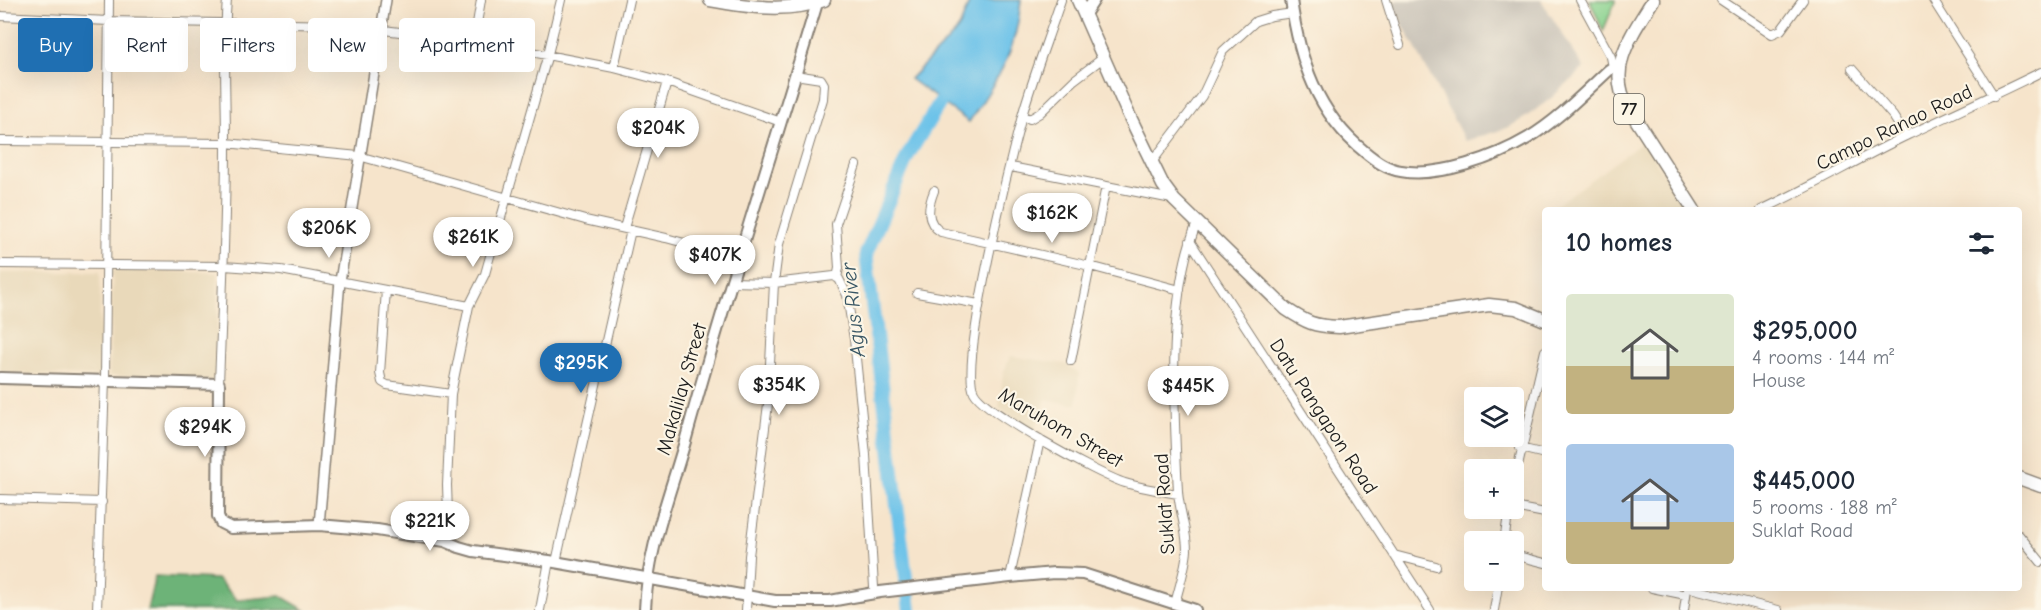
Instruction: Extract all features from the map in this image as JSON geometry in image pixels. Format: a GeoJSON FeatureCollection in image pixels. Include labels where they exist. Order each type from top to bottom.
{"type":"FeatureCollection","features":[{"type":"Feature","properties":{"kind":"main road"},"geometry":{"type":"LineString","coordinates":[[710,0],[755,7],[781,8],[820,1]]}},
{"type":"Feature","properties":{"kind":"main road"},"geometry":{"type":"LineString","coordinates":[[746,0],[780,2],[800,0]]}},
{"type":"Feature","properties":{"kind":"main road"},"geometry":{"type":"LineString","coordinates":[[1078,0],[1163,185],[1174,200],[1197,223],[1286,309],[1302,320],[1317,326],[1339,327],[1489,304],[1516,308],[1542,319]]}},
{"type":"Feature","properties":{"kind":"main road"},"geometry":{"type":"LineString","coordinates":[[1085,14],[1094,0]]}},
{"type":"Feature","properties":{"kind":"main road"},"geometry":{"type":"LineString","coordinates":[[1291,0],[1304,60],[1321,104],[1348,138],[1379,163],[1402,171],[1459,167],[1506,151],[1549,125],[1616,65]]}},
{"type":"Feature","properties":{"kind":"main road","name":"77"},"geometry":{"type":"LineString","coordinates":[[1653,0],[1616,65],[1619,83],[1624,102],[1692,207]]}},
{"type":"Feature","properties":{"kind":"main road","name":"Makalilay Street"},"geometry":{"type":"LineString","coordinates":[[645,610],[647,579],[653,548],[731,282],[820,1]]}},
{"type":"Feature","properties":{"kind":"main road"},"geometry":{"type":"LineString","coordinates":[[0,378],[219,384],[218,516],[221,523],[231,528],[319,525],[377,530],[450,542],[459,548],[472,551],[553,562],[776,601],[810,602],[877,590],[1054,573],[1083,574],[1195,610]]}},
{"type":"Feature","properties":{"kind":"main road"},"geometry":{"type":"LineString","coordinates":[[2022,479],[2041,486]]}},
{"type":"Feature","properties":{"kind":"street"},"geometry":{"type":"LineString","coordinates":[[109,0],[109,18]]}},
{"type":"Feature","properties":{"kind":"street"},"geometry":{"type":"LineString","coordinates":[[225,18],[227,0]]}},
{"type":"Feature","properties":{"kind":"street"},"geometry":{"type":"LineString","coordinates":[[382,18],[386,0]]}},
{"type":"Feature","properties":{"kind":"street"},"geometry":{"type":"LineString","coordinates":[[478,18],[481,0]]}},
{"type":"Feature","properties":{"kind":"street"},"geometry":{"type":"LineString","coordinates":[[450,542],[447,485],[451,394],[469,306],[485,274],[548,54],[561,0]]}},
{"type":"Feature","properties":{"kind":"street"},"geometry":{"type":"LineString","coordinates":[[614,68],[629,0]]}},
{"type":"Feature","properties":{"kind":"street","name":"Maruhom Street"},"geometry":{"type":"LineString","coordinates":[[1061,0],[1022,116],[992,244],[979,304],[972,354],[972,388],[977,397],[988,407],[1040,440],[1123,482],[1178,494]]}},
{"type":"Feature","properties":{"kind":"street"},"geometry":{"type":"LineString","coordinates":[[1580,0],[1616,65]]}},
{"type":"Feature","properties":{"kind":"street"},"geometry":{"type":"LineString","coordinates":[[1721,0],[1772,34],[1781,30],[1803,0]]}},
{"type":"Feature","properties":{"kind":"street"},"geometry":{"type":"LineString","coordinates":[[1933,0],[1994,96]]}},
{"type":"Feature","properties":{"kind":"street"},"geometry":{"type":"LineString","coordinates":[[1387,1],[1400,45]]}},
{"type":"Feature","properties":{"kind":"street"},"geometry":{"type":"LineString","coordinates":[[1152,162],[1202,96],[1223,51],[1256,21],[1293,13]]}},
{"type":"Feature","properties":{"kind":"street"},"geometry":{"type":"LineString","coordinates":[[0,16],[105,21]]}},
{"type":"Feature","properties":{"kind":"street"},"geometry":{"type":"LineString","coordinates":[[535,52],[668,82],[781,122]]}},
{"type":"Feature","properties":{"kind":"street"},"geometry":{"type":"LineString","coordinates":[[1022,116],[1030,119],[1040,113],[1103,58]]}},
{"type":"Feature","properties":{"kind":"street"},"geometry":{"type":"LineString","coordinates":[[1852,69],[1893,116],[1906,136]]}},
{"type":"Feature","properties":{"kind":"street"},"geometry":{"type":"LineString","coordinates":[[97,610],[108,266],[109,72]]}},
{"type":"Feature","properties":{"kind":"street"},"geometry":{"type":"LineString","coordinates":[[219,384],[224,266],[225,72]]}},
{"type":"Feature","properties":{"kind":"street"},"geometry":{"type":"LineString","coordinates":[[319,525],[340,281],[373,72]]}},
{"type":"Feature","properties":{"kind":"street","name":"Campo Ranao Road"},"geometry":{"type":"LineString","coordinates":[[1768,207],[1809,188],[1906,136],[2041,72]]}},
{"type":"Feature","properties":{"kind":"street"},"geometry":{"type":"LineString","coordinates":[[746,610],[749,556],[768,404],[774,283],[779,244],[818,116],[824,87],[821,79],[795,75]]}},
{"type":"Feature","properties":{"kind":"street"},"geometry":{"type":"LineString","coordinates":[[540,610],[553,562],[627,229],[668,82]]}},
{"type":"Feature","properties":{"kind":"street"},"geometry":{"type":"LineString","coordinates":[[0,141],[226,143],[359,156],[585,220],[739,258]]}},
{"type":"Feature","properties":{"kind":"street"},"geometry":{"type":"LineString","coordinates":[[856,165],[836,224],[839,267],[837,278],[847,296],[854,339],[866,455],[872,568],[877,590]]}},
{"type":"Feature","properties":{"kind":"street"},"geometry":{"type":"LineString","coordinates":[[1011,167],[1174,200]]}},
{"type":"Feature","properties":{"kind":"street"},"geometry":{"type":"LineString","coordinates":[[1071,362],[1106,186]]}},
{"type":"Feature","properties":{"kind":"street"},"geometry":{"type":"LineString","coordinates":[[934,190],[930,200],[929,216],[934,228],[941,232],[1090,266],[1180,290]]}},
{"type":"Feature","properties":{"kind":"street","name":"Suklat Road"},"geometry":{"type":"LineString","coordinates":[[1179,606],[1187,550],[1178,494],[1174,366],[1180,290],[1190,241],[1197,223]]}},
{"type":"Feature","properties":{"kind":"street","name":"Datu Pangapon Road"},"geometry":{"type":"LineString","coordinates":[[1190,241],[1430,610]]}},
{"type":"Feature","properties":{"kind":"street"},"geometry":{"type":"LineString","coordinates":[[0,264],[224,266],[281,270],[469,306]]}},
{"type":"Feature","properties":{"kind":"street"},"geometry":{"type":"LineString","coordinates":[[731,282],[774,283],[834,276],[837,278]]}},
{"type":"Feature","properties":{"kind":"street"},"geometry":{"type":"LineString","coordinates":[[386,290],[380,374],[382,382],[387,385],[451,394]]}},
{"type":"Feature","properties":{"kind":"street"},"geometry":{"type":"LineString","coordinates":[[917,293],[979,304]]}},
{"type":"Feature","properties":{"kind":"street"},"geometry":{"type":"LineString","coordinates":[[1517,459],[1542,363]]}},
{"type":"Feature","properties":{"kind":"street"},"geometry":{"type":"LineString","coordinates":[[1010,577],[1040,440]]}},
{"type":"Feature","properties":{"kind":"street"},"geometry":{"type":"LineString","coordinates":[[1520,448],[1542,453]]}},
{"type":"Feature","properties":{"kind":"street"},"geometry":{"type":"LineString","coordinates":[[0,499],[102,502]]}},
{"type":"Feature","properties":{"kind":"street"},"geometry":{"type":"LineString","coordinates":[[1524,509],[1542,512]]}},
{"type":"Feature","properties":{"kind":"street"},"geometry":{"type":"LineString","coordinates":[[2022,539],[2041,562]]}},
{"type":"Feature","properties":{"kind":"street"},"geometry":{"type":"LineString","coordinates":[[1394,555],[1436,566]]}},
{"type":"Feature","properties":{"kind":"street"},"geometry":{"type":"LineString","coordinates":[[1524,558],[1542,562]]}},
{"type":"Feature","properties":{"kind":"street"},"geometry":{"type":"LineString","coordinates":[[1494,610],[1497,591]]}},
{"type":"Feature","properties":{"kind":"street"},"geometry":{"type":"LineString","coordinates":[[1684,610],[1688,591]]}},
{"type":"Feature","properties":{"kind":"street"},"geometry":{"type":"LineString","coordinates":[[1692,591],[1778,610]]}},
{"type":"Feature","properties":{"kind":"shaded area"},"geometry":{"type":"Polygon","coordinates":[[[1397,0],[1541,0],[1584,68],[1526,117],[1507,128],[1465,141],[1392,4],[1397,0]]]}},
{"type":"Feature","properties":{"kind":"shaded area"},"geometry":{"type":"Polygon","coordinates":[[[1643,142],[1685,207],[1553,207],[1643,142]]]}},
{"type":"Feature","properties":{"kind":"shaded area"},"geometry":{"type":"Polygon","coordinates":[[[113,270],[218,273],[216,380],[109,376],[113,270]]]}},
{"type":"Feature","properties":{"kind":"shaded area"},"geometry":{"type":"Polygon","coordinates":[[[100,272],[100,376],[0,373],[0,273],[100,272]]]}},
{"type":"Feature","properties":{"kind":"shaded area"},"geometry":{"type":"Polygon","coordinates":[[[1010,356],[1066,364],[1079,373],[1077,404],[1046,399],[1034,431],[999,408],[1003,375],[1010,356]]]}},
{"type":"Feature","properties":{"kind":"green space"},"geometry":{"type":"Polygon","coordinates":[[[1590,0],[1616,0],[1603,31],[1591,3],[1590,0]]]}},
{"type":"Feature","properties":{"kind":"green space"},"geometry":{"type":"Polygon","coordinates":[[[155,576],[217,579],[237,600],[281,596],[305,610],[147,610],[155,576]]]}},
{"type":"Feature","properties":{"kind":"water"},"geometry":{"type":"Polygon","coordinates":[[[970,0],[1021,0],[1019,19],[1010,51],[997,79],[969,122],[910,79],[955,33],[970,0]]]}},
{"type":"Feature","properties":{"kind":"waterway","name":"Agus River"},"geometry":{"type":"LineString","coordinates":[[910,610],[866,254],[908,155],[950,86]]}}]}
